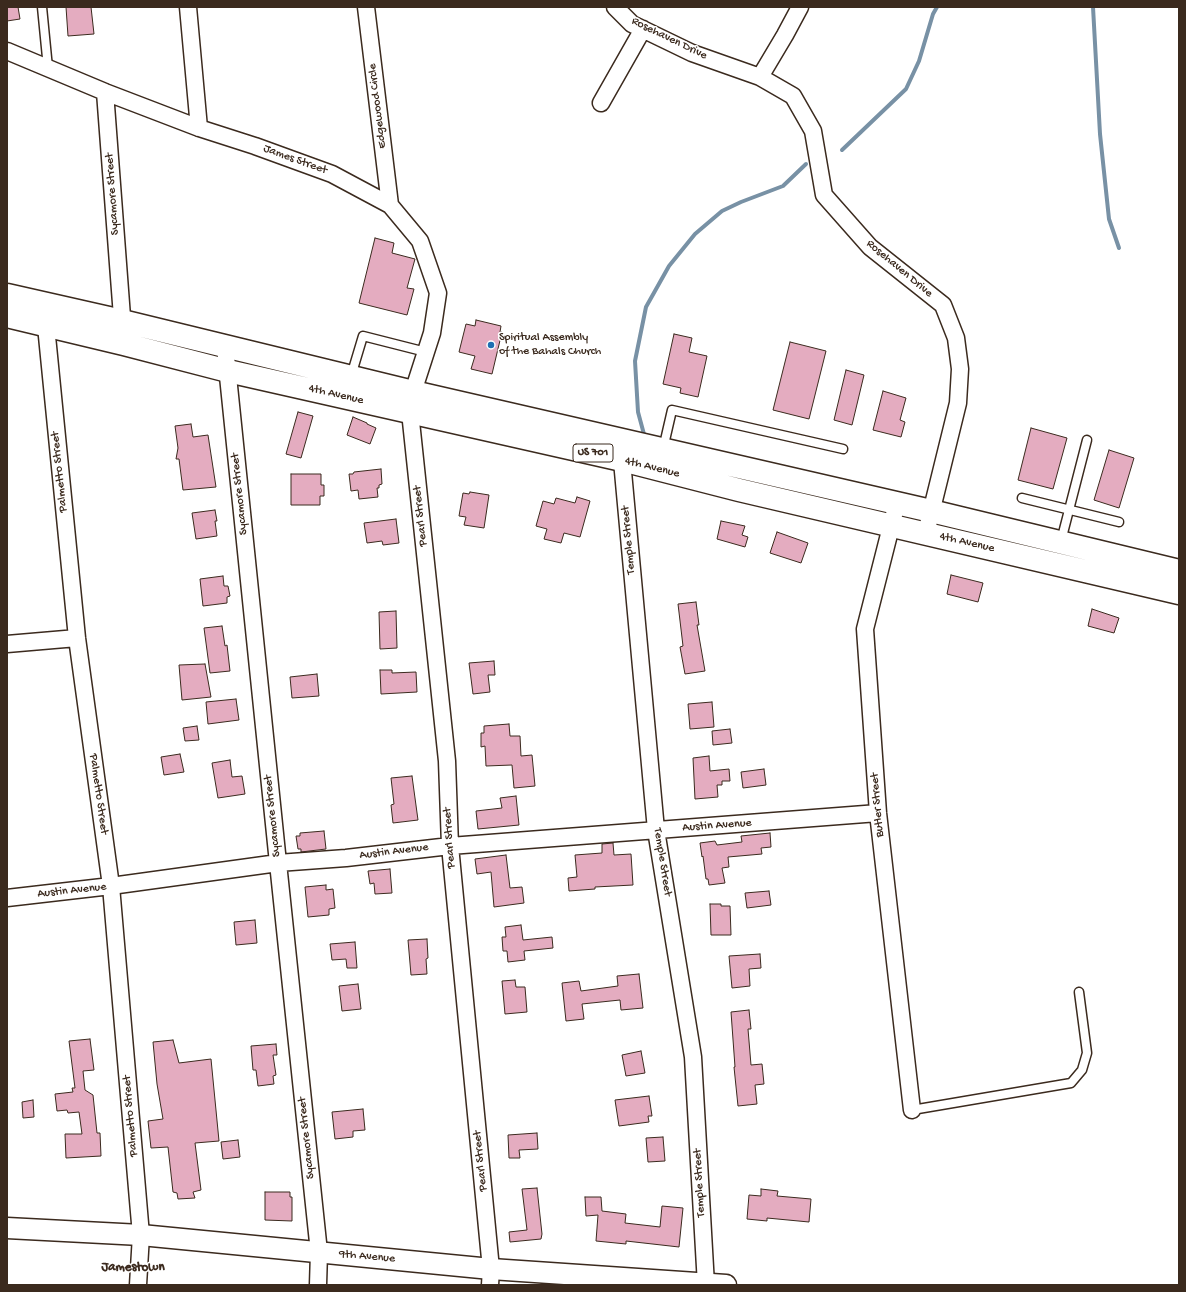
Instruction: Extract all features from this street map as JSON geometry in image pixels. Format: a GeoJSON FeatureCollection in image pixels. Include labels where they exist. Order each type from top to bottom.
{"type":"FeatureCollection","features":[{"type":"Feature","properties":{"kind":"main road","name":"4th Avenue"},"geometry":{"type":"LineString","coordinates":[[7,295],[44,314],[124,344],[228,371],[620,438],[1179,571]]}},
{"type":"Feature","properties":{"kind":"main road","name":"4th Avenue"},"geometry":{"type":"LineString","coordinates":[[7,316],[44,314],[122,321],[350,377],[412,402],[622,460],[739,490],[1179,593]]}},
{"type":"Feature","properties":{"kind":"street"},"geometry":{"type":"LineString","coordinates":[[188,7],[199,128]]}},
{"type":"Feature","properties":{"kind":"street","name":"Edgewood Circle"},"geometry":{"type":"LineString","coordinates":[[366,7],[390,205]]}},
{"type":"Feature","properties":{"kind":"street","name":"Rosehaven Drive"},"geometry":{"type":"LineString","coordinates":[[615,7],[632,24],[692,52],[760,77],[793,96],[813,131],[824,195],[870,247],[942,305],[956,338],[960,369],[958,403],[926,533]]}},
{"type":"Feature","properties":{"kind":"street"},"geometry":{"type":"LineString","coordinates":[[760,77],[800,7]]}},
{"type":"Feature","properties":{"kind":"street"},"geometry":{"type":"LineString","coordinates":[[601,103],[643,29]]}},
{"type":"Feature","properties":{"kind":"street","name":"James Street"},"geometry":{"type":"LineString","coordinates":[[7,51],[105,92],[199,128],[255,146],[332,174],[390,205],[420,241],[438,293],[432,333],[412,402]]}},
{"type":"Feature","properties":{"kind":"street","name":"Sycamore Street"},"geometry":{"type":"LineString","coordinates":[[105,92],[124,344]]}},
{"type":"Feature","properties":{"kind":"street","name":"Palmetto Street"},"geometry":{"type":"LineString","coordinates":[[44,314],[77,638],[111,886],[141,1235],[138,1285]]}},
{"type":"Feature","properties":{"kind":"street","name":"Sycamore Street"},"geometry":{"type":"LineString","coordinates":[[225,347],[319,1252],[318,1285]]}},
{"type":"Feature","properties":{"kind":"street","name":"Pearl Street"},"geometry":{"type":"LineString","coordinates":[[412,402],[447,761],[450,846],[491,1277]]}},
{"type":"Feature","properties":{"kind":"street","name":"Temple Street"},"geometry":{"type":"LineString","coordinates":[[620,438],[656,830],[693,1057],[706,1284]]}},
{"type":"Feature","properties":{"kind":"street","name":"Butler Street"},"geometry":{"type":"LineString","coordinates":[[897,503],[864,629],[878,813],[912,1110]]}},
{"type":"Feature","properties":{"kind":"street"},"geometry":{"type":"LineString","coordinates":[[7,644],[77,638]]}},
{"type":"Feature","properties":{"kind":"street","name":"Austin Avenue"},"geometry":{"type":"LineString","coordinates":[[7,898],[111,886],[278,863],[346,858],[450,846],[878,813]]}},
{"type":"Feature","properties":{"kind":"street","name":"9th Avenue"},"geometry":{"type":"LineString","coordinates":[[7,1228],[141,1235],[319,1252],[491,1277],[726,1285]]}},
{"type":"Feature","properties":{"kind":"lane"},"geometry":{"type":"LineString","coordinates":[[42,7],[48,68]]}},
{"type":"Feature","properties":{"kind":"lane"},"geometry":{"type":"LineString","coordinates":[[350,377],[363,336],[426,352]]}},
{"type":"Feature","properties":{"kind":"lane"},"geometry":{"type":"LineString","coordinates":[[663,448],[672,410],[843,449]]}},
{"type":"Feature","properties":{"kind":"lane"},"geometry":{"type":"LineString","coordinates":[[1061,542],[1087,440]]}},
{"type":"Feature","properties":{"kind":"lane"},"geometry":{"type":"LineString","coordinates":[[1022,498],[1118,522]]}},
{"type":"Feature","properties":{"kind":"lane"},"geometry":{"type":"LineString","coordinates":[[912,1110],[1071,1083],[1082,1070],[1087,1053],[1079,992]]}},
{"type":"Feature","properties":{"kind":"building"},"geometry":{"type":"Polygon","coordinates":[[[7,7],[18,7],[20,19],[7,21],[7,7]]]}},
{"type":"Feature","properties":{"kind":"building"},"geometry":{"type":"Polygon","coordinates":[[[66,7],[91,7],[94,34],[68,36],[66,7]]]}},
{"type":"Feature","properties":{"kind":"building"},"geometry":{"type":"Polygon","coordinates":[[[375,238],[394,243],[392,253],[415,259],[407,288],[414,289],[407,315],[359,303],[375,238]]]}},
{"type":"Feature","properties":{"kind":"building"},"geometry":{"type":"Polygon","coordinates":[[[476,320],[501,326],[500,332],[502,332],[492,374],[471,369],[475,356],[459,352],[466,324],[475,326],[476,320]]]}},
{"type":"Feature","properties":{"kind":"building"},"geometry":{"type":"Polygon","coordinates":[[[674,334],[692,338],[689,352],[707,356],[698,397],[680,393],[681,388],[663,384],[674,334]]]}},
{"type":"Feature","properties":{"kind":"building"},"geometry":{"type":"Polygon","coordinates":[[[790,342],[826,351],[809,419],[773,410],[790,342]]]}},
{"type":"Feature","properties":{"kind":"building"},"geometry":{"type":"Polygon","coordinates":[[[846,370],[864,375],[852,425],[834,420],[846,370]]]}},
{"type":"Feature","properties":{"kind":"building"},"geometry":{"type":"Polygon","coordinates":[[[883,391],[906,398],[900,420],[905,422],[901,437],[873,430],[883,391]]]}},
{"type":"Feature","properties":{"kind":"building"},"geometry":{"type":"Polygon","coordinates":[[[298,412],[313,416],[301,458],[286,454],[298,412]]]}},
{"type":"Feature","properties":{"kind":"building"},"geometry":{"type":"Polygon","coordinates":[[[353,417],[376,428],[370,444],[347,435],[353,417]]]}},
{"type":"Feature","properties":{"kind":"building"},"geometry":{"type":"Polygon","coordinates":[[[191,424],[193,437],[208,435],[216,487],[183,490],[179,459],[176,459],[178,448],[175,426],[191,424]]]}},
{"type":"Feature","properties":{"kind":"building"},"geometry":{"type":"Polygon","coordinates":[[[1031,428],[1067,438],[1053,489],[1018,480],[1031,428]]]}},
{"type":"Feature","properties":{"kind":"building"},"geometry":{"type":"Polygon","coordinates":[[[1109,450],[1134,458],[1119,508],[1094,500],[1109,450]]]}},
{"type":"Feature","properties":{"kind":"building"},"geometry":{"type":"Polygon","coordinates":[[[381,469],[382,484],[379,485],[379,488],[377,488],[378,497],[359,499],[358,490],[351,491],[349,474],[353,474],[354,472],[381,469]]]}},
{"type":"Feature","properties":{"kind":"building"},"geometry":{"type":"Polygon","coordinates":[[[291,474],[321,474],[321,485],[324,485],[324,496],[320,496],[320,505],[291,505],[291,474]]]}},
{"type":"Feature","properties":{"kind":"building"},"geometry":{"type":"Polygon","coordinates":[[[470,492],[489,495],[484,528],[464,525],[466,517],[459,516],[463,493],[469,494],[470,492]]]}},
{"type":"Feature","properties":{"kind":"building"},"geometry":{"type":"Polygon","coordinates":[[[577,497],[590,501],[580,537],[564,533],[561,543],[544,539],[547,529],[536,526],[543,501],[554,504],[556,498],[575,503],[577,497]]]}},
{"type":"Feature","properties":{"kind":"building"},"geometry":{"type":"Polygon","coordinates":[[[215,510],[217,536],[196,539],[192,513],[215,510]]]}},
{"type":"Feature","properties":{"kind":"building"},"geometry":{"type":"Polygon","coordinates":[[[396,519],[399,543],[383,545],[382,541],[367,543],[364,523],[396,519]]]}},
{"type":"Feature","properties":{"kind":"building"},"geometry":{"type":"Polygon","coordinates":[[[721,521],[745,526],[742,535],[748,537],[745,547],[717,539],[721,521]]]}},
{"type":"Feature","properties":{"kind":"building"},"geometry":{"type":"Polygon","coordinates":[[[777,532],[808,543],[801,563],[770,553],[777,532]]]}},
{"type":"Feature","properties":{"kind":"building"},"geometry":{"type":"Polygon","coordinates":[[[951,575],[983,583],[978,602],[947,594],[951,575]]]}},
{"type":"Feature","properties":{"kind":"building"},"geometry":{"type":"Polygon","coordinates":[[[223,576],[224,586],[228,586],[230,596],[227,597],[227,603],[203,606],[200,579],[223,576]]]}},
{"type":"Feature","properties":{"kind":"building"},"geometry":{"type":"Polygon","coordinates":[[[696,602],[699,625],[697,625],[705,671],[685,674],[680,647],[683,646],[678,604],[696,602]]]}},
{"type":"Feature","properties":{"kind":"building"},"geometry":{"type":"Polygon","coordinates":[[[1092,609],[1119,618],[1114,633],[1088,626],[1092,609]]]}},
{"type":"Feature","properties":{"kind":"building"},"geometry":{"type":"Polygon","coordinates":[[[396,611],[397,648],[380,649],[379,612],[396,611]]]}},
{"type":"Feature","properties":{"kind":"building"},"geometry":{"type":"Polygon","coordinates":[[[222,626],[225,646],[227,645],[230,671],[210,673],[204,628],[222,626]]]}},
{"type":"Feature","properties":{"kind":"building"},"geometry":{"type":"Polygon","coordinates":[[[494,661],[495,675],[488,675],[490,692],[473,694],[469,663],[494,661]]]}},
{"type":"Feature","properties":{"kind":"building"},"geometry":{"type":"Polygon","coordinates":[[[205,664],[211,697],[182,700],[179,665],[205,664]]]}},
{"type":"Feature","properties":{"kind":"building"},"geometry":{"type":"Polygon","coordinates":[[[380,670],[392,670],[392,673],[416,672],[417,692],[381,694],[380,670]]]}},
{"type":"Feature","properties":{"kind":"building"},"geometry":{"type":"Polygon","coordinates":[[[317,674],[319,696],[292,698],[290,677],[317,674]]]}},
{"type":"Feature","properties":{"kind":"building"},"geometry":{"type":"Polygon","coordinates":[[[236,699],[239,720],[208,724],[206,702],[236,699]]]}},
{"type":"Feature","properties":{"kind":"building"},"geometry":{"type":"Polygon","coordinates":[[[712,702],[714,727],[690,729],[688,704],[712,702]]]}},
{"type":"Feature","properties":{"kind":"building"},"geometry":{"type":"Polygon","coordinates":[[[509,724],[510,736],[520,736],[521,756],[532,755],[535,786],[514,788],[512,765],[486,766],[485,746],[481,747],[481,733],[484,733],[484,726],[509,724]]]}},
{"type":"Feature","properties":{"kind":"building"},"geometry":{"type":"Polygon","coordinates":[[[197,726],[199,740],[185,741],[183,728],[197,726]]]}},
{"type":"Feature","properties":{"kind":"building"},"geometry":{"type":"Polygon","coordinates":[[[730,729],[732,743],[713,745],[712,731],[730,729]]]}},
{"type":"Feature","properties":{"kind":"building"},"geometry":{"type":"Polygon","coordinates":[[[180,754],[184,772],[164,775],[161,757],[180,754]]]}},
{"type":"Feature","properties":{"kind":"building"},"geometry":{"type":"Polygon","coordinates":[[[709,756],[710,771],[729,769],[730,781],[722,781],[722,785],[717,785],[718,797],[695,799],[693,758],[709,756]]]}},
{"type":"Feature","properties":{"kind":"building"},"geometry":{"type":"Polygon","coordinates":[[[230,760],[232,777],[242,776],[245,794],[218,798],[212,763],[230,760]]]}},
{"type":"Feature","properties":{"kind":"building"},"geometry":{"type":"Polygon","coordinates":[[[764,769],[766,785],[743,788],[741,772],[764,769]]]}},
{"type":"Feature","properties":{"kind":"building"},"geometry":{"type":"Polygon","coordinates":[[[412,776],[418,820],[393,823],[391,805],[394,804],[391,778],[412,776]]]}},
{"type":"Feature","properties":{"kind":"building"},"geometry":{"type":"Polygon","coordinates":[[[516,796],[519,825],[478,829],[476,811],[502,808],[500,798],[516,796]]]}},
{"type":"Feature","properties":{"kind":"building"},"geometry":{"type":"Polygon","coordinates":[[[324,831],[326,849],[301,852],[301,849],[298,849],[296,836],[300,836],[300,833],[324,831]]]}},
{"type":"Feature","properties":{"kind":"building"},"geometry":{"type":"Polygon","coordinates":[[[770,833],[771,847],[761,848],[762,854],[728,857],[729,867],[722,868],[725,883],[709,885],[708,879],[706,879],[700,843],[715,841],[717,845],[742,842],[741,836],[770,833]]]}},
{"type":"Feature","properties":{"kind":"building"},"geometry":{"type":"Polygon","coordinates":[[[613,843],[614,855],[631,854],[633,885],[595,887],[595,889],[569,891],[568,878],[577,877],[575,855],[602,853],[602,844],[613,843]]]}},
{"type":"Feature","properties":{"kind":"building"},"geometry":{"type":"Polygon","coordinates":[[[506,855],[510,888],[522,887],[524,903],[494,907],[491,872],[477,874],[475,859],[506,855]]]}},
{"type":"Feature","properties":{"kind":"building"},"geometry":{"type":"Polygon","coordinates":[[[390,869],[392,893],[375,894],[374,883],[370,884],[368,871],[390,869]]]}},
{"type":"Feature","properties":{"kind":"building"},"geometry":{"type":"Polygon","coordinates":[[[326,885],[326,890],[333,889],[335,908],[329,909],[329,915],[308,917],[305,887],[326,885]]]}},
{"type":"Feature","properties":{"kind":"building"},"geometry":{"type":"Polygon","coordinates":[[[769,891],[771,905],[747,908],[745,893],[769,891]]]}},
{"type":"Feature","properties":{"kind":"building"},"geometry":{"type":"Polygon","coordinates":[[[710,904],[730,906],[731,935],[711,935],[710,904]]]}},
{"type":"Feature","properties":{"kind":"building"},"geometry":{"type":"Polygon","coordinates":[[[255,920],[257,943],[236,945],[234,922],[255,920]]]}},
{"type":"Feature","properties":{"kind":"building"},"geometry":{"type":"Polygon","coordinates":[[[521,925],[523,940],[552,937],[553,948],[524,951],[525,960],[508,962],[507,951],[503,951],[502,937],[506,937],[505,927],[521,925]]]}},
{"type":"Feature","properties":{"kind":"building"},"geometry":{"type":"Polygon","coordinates":[[[427,939],[427,974],[411,975],[408,940],[427,939]]]}},
{"type":"Feature","properties":{"kind":"building"},"geometry":{"type":"Polygon","coordinates":[[[355,942],[357,968],[347,968],[346,959],[332,960],[330,944],[355,942]]]}},
{"type":"Feature","properties":{"kind":"building"},"geometry":{"type":"Polygon","coordinates":[[[760,954],[761,968],[749,969],[750,986],[732,988],[729,956],[760,954]]]}},
{"type":"Feature","properties":{"kind":"building"},"geometry":{"type":"Polygon","coordinates":[[[639,974],[643,1008],[621,1010],[620,1000],[582,1004],[584,1019],[566,1021],[562,983],[579,981],[581,991],[618,986],[617,976],[639,974]]]}},
{"type":"Feature","properties":{"kind":"building"},"geometry":{"type":"Polygon","coordinates":[[[515,980],[516,987],[525,987],[527,1012],[505,1014],[502,981],[515,980]]]}},
{"type":"Feature","properties":{"kind":"building"},"geometry":{"type":"Polygon","coordinates":[[[358,984],[361,1009],[342,1011],[339,986],[358,984]]]}},
{"type":"Feature","properties":{"kind":"building"},"geometry":{"type":"Polygon","coordinates":[[[749,1010],[751,1029],[748,1029],[751,1065],[762,1064],[764,1084],[755,1085],[757,1104],[738,1106],[731,1012],[749,1010]]]}},
{"type":"Feature","properties":{"kind":"building"},"geometry":{"type":"Polygon","coordinates":[[[90,1039],[94,1070],[83,1071],[85,1090],[93,1095],[97,1133],[100,1133],[101,1156],[66,1158],[65,1134],[82,1134],[79,1112],[68,1113],[67,1110],[57,1111],[55,1094],[73,1092],[72,1088],[75,1088],[69,1041],[90,1039]]]}},
{"type":"Feature","properties":{"kind":"building"},"geometry":{"type":"Polygon","coordinates":[[[173,1040],[179,1063],[211,1059],[219,1141],[195,1143],[201,1190],[193,1192],[195,1198],[178,1199],[177,1193],[173,1192],[168,1147],[151,1148],[148,1121],[163,1119],[157,1084],[153,1042],[173,1040]]]}},
{"type":"Feature","properties":{"kind":"building"},"geometry":{"type":"Polygon","coordinates":[[[276,1044],[277,1055],[273,1055],[276,1075],[273,1076],[274,1084],[258,1086],[256,1070],[253,1070],[251,1046],[276,1044]]]}},
{"type":"Feature","properties":{"kind":"building"},"geometry":{"type":"Polygon","coordinates":[[[641,1051],[645,1073],[626,1076],[622,1055],[641,1051]]]}},
{"type":"Feature","properties":{"kind":"building"},"geometry":{"type":"Polygon","coordinates":[[[649,1096],[652,1116],[648,1116],[649,1122],[619,1126],[615,1100],[649,1096]]]}},
{"type":"Feature","properties":{"kind":"building"},"geometry":{"type":"Polygon","coordinates":[[[33,1100],[34,1117],[23,1118],[22,1102],[33,1100]]]}},
{"type":"Feature","properties":{"kind":"building"},"geometry":{"type":"Polygon","coordinates":[[[363,1109],[365,1130],[353,1131],[353,1137],[335,1139],[332,1112],[363,1109]]]}},
{"type":"Feature","properties":{"kind":"building"},"geometry":{"type":"Polygon","coordinates":[[[537,1133],[538,1149],[519,1150],[520,1158],[509,1158],[508,1135],[537,1133]]]}},
{"type":"Feature","properties":{"kind":"building"},"geometry":{"type":"Polygon","coordinates":[[[663,1137],[665,1161],[648,1162],[646,1138],[663,1137]]]}},
{"type":"Feature","properties":{"kind":"building"},"geometry":{"type":"Polygon","coordinates":[[[238,1140],[240,1157],[223,1159],[221,1142],[238,1140]]]}},
{"type":"Feature","properties":{"kind":"building"},"geometry":{"type":"Polygon","coordinates":[[[537,1188],[542,1234],[541,1239],[510,1242],[509,1232],[527,1230],[522,1189],[537,1188]]]}},
{"type":"Feature","properties":{"kind":"building"},"geometry":{"type":"Polygon","coordinates":[[[761,1189],[778,1191],[777,1196],[811,1199],[809,1222],[767,1218],[767,1221],[747,1219],[749,1195],[761,1196],[761,1189]]]}},
{"type":"Feature","properties":{"kind":"building"},"geometry":{"type":"Polygon","coordinates":[[[265,1192],[290,1192],[290,1197],[292,1197],[292,1221],[265,1220],[265,1192]]]}},
{"type":"Feature","properties":{"kind":"building"},"geometry":{"type":"Polygon","coordinates":[[[585,1197],[601,1197],[602,1211],[626,1214],[625,1223],[660,1227],[662,1206],[683,1208],[679,1247],[626,1241],[626,1244],[596,1241],[598,1215],[586,1216],[585,1197]]]}},
{"type":"Feature","properties":{"kind":"waterway"},"geometry":{"type":"LineString","coordinates":[[842,150],[906,89],[919,61],[933,14],[937,7]]}},
{"type":"Feature","properties":{"kind":"waterway"},"geometry":{"type":"LineString","coordinates":[[1093,7],[1100,134],[1109,219],[1119,248]]}},
{"type":"Feature","properties":{"kind":"waterway"},"geometry":{"type":"LineString","coordinates":[[645,438],[638,412],[635,361],[646,307],[669,266],[695,234],[722,211],[783,186],[806,164]]}},
{"type":"Feature","properties":{"kind":"place","name":"Spiritual Assembly of the Bahals Church"},"geometry":{"type":"Point","coordinates":[491,345]}},
{"type":"Feature","properties":{"kind":"district","name":"Jamestown"},"geometry":{"type":"Point","coordinates":[133,1268]}}]}
